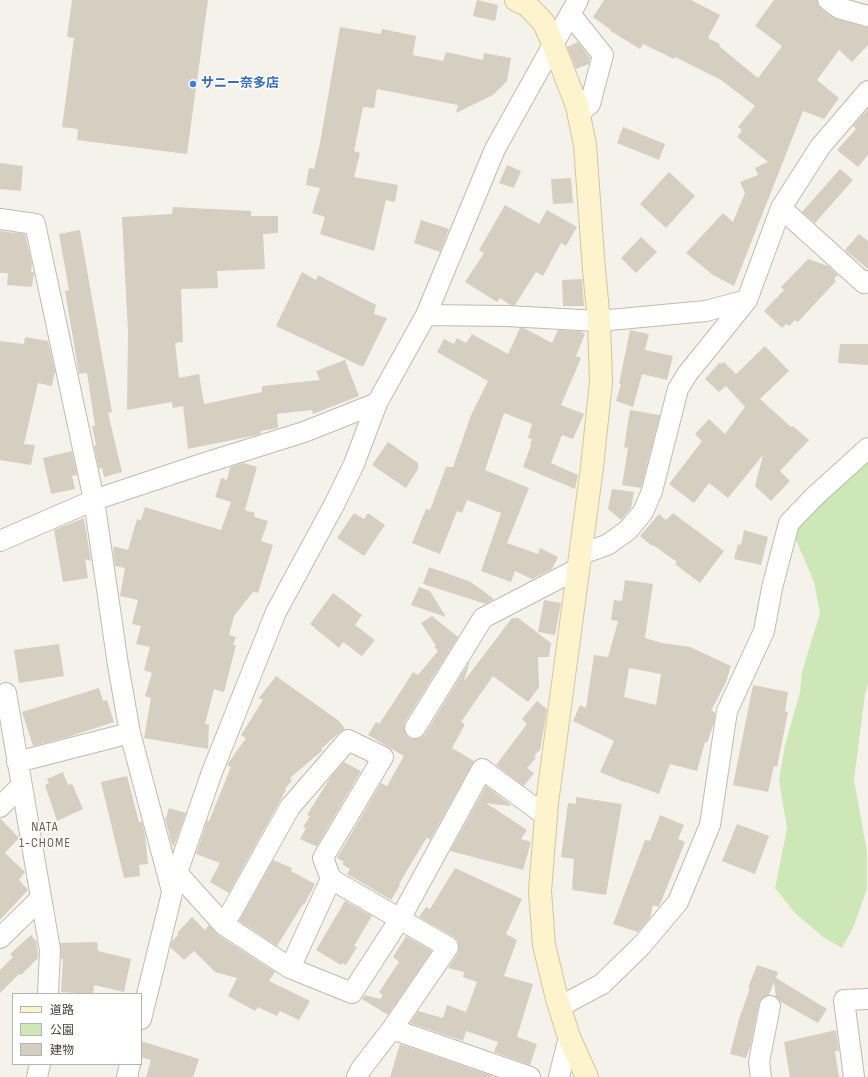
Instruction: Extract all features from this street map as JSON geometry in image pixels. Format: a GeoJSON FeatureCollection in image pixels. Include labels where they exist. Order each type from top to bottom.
{"type":"FeatureCollection","features":[{"type":"Feature","properties":{"kind":"street"},"geometry":{"type":"LineString","coordinates":[[516,0],[527,6],[544,23],[577,106],[585,144],[599,321],[601,382],[592,467],[546,816],[540,891],[544,945],[559,1007],[569,1037],[587,1077]]}},
{"type":"Feature","properties":{"kind":"street"},"geometry":{"type":"LineString","coordinates":[[828,0],[839,8],[868,16]]}},
{"type":"Feature","properties":{"kind":"street"},"geometry":{"type":"LineString","coordinates":[[142,1015],[177,873],[212,772],[276,612],[335,503],[354,464],[377,403],[426,315],[495,149],[574,7],[603,55],[590,104],[578,114]]}},
{"type":"Feature","properties":{"kind":"street"},"geometry":{"type":"LineString","coordinates":[[415,728],[483,618],[607,545],[628,530],[643,512],[652,491],[678,389],[688,373],[748,300],[781,208],[820,147],[868,91]]}},
{"type":"Feature","properties":{"kind":"street"},"geometry":{"type":"LineString","coordinates":[[781,208],[864,283],[868,281]]}},
{"type":"Feature","properties":{"kind":"street"},"geometry":{"type":"LineString","coordinates":[[0,219],[35,224],[94,500],[118,665],[130,733],[172,893]]}},
{"type":"Feature","properties":{"kind":"street"},"geometry":{"type":"LineString","coordinates":[[426,315],[507,316],[599,321],[706,311],[748,300]]}},
{"type":"Feature","properties":{"kind":"street"},"geometry":{"type":"LineString","coordinates":[[0,541],[94,500],[304,432],[377,403]]}},
{"type":"Feature","properties":{"kind":"street"},"geometry":{"type":"LineString","coordinates":[[559,1007],[602,984],[641,946],[678,902],[710,825],[727,711],[764,631],[772,588],[789,523],[815,496],[868,448]]}},
{"type":"Feature","properties":{"kind":"street"},"geometry":{"type":"LineString","coordinates":[[0,697],[6,693],[20,786],[50,950],[48,993]]}},
{"type":"Feature","properties":{"kind":"street"},"geometry":{"type":"LineString","coordinates":[[17,762],[130,733]]}},
{"type":"Feature","properties":{"kind":"street"},"geometry":{"type":"LineString","coordinates":[[224,925],[290,807],[348,740],[383,757],[323,858],[331,879],[448,947],[392,1029],[361,1069],[358,1077]]}},
{"type":"Feature","properties":{"kind":"street"},"geometry":{"type":"LineString","coordinates":[[177,873],[224,925],[290,968],[352,993],[400,919],[482,769],[546,816]]}},
{"type":"Feature","properties":{"kind":"street"},"geometry":{"type":"LineString","coordinates":[[0,807],[20,786]]}},
{"type":"Feature","properties":{"kind":"street"},"geometry":{"type":"LineString","coordinates":[[290,968],[331,879]]}},
{"type":"Feature","properties":{"kind":"street"},"geometry":{"type":"LineString","coordinates":[[0,938],[40,899]]}},
{"type":"Feature","properties":{"kind":"street"},"geometry":{"type":"LineString","coordinates":[[854,1077],[844,1000],[868,999]]}},
{"type":"Feature","properties":{"kind":"street"},"geometry":{"type":"LineString","coordinates":[[761,1077],[760,1062],[770,1006]]}},
{"type":"Feature","properties":{"kind":"street"},"geometry":{"type":"LineString","coordinates":[[392,1029],[530,1077]]}},
{"type":"Feature","properties":{"kind":"street"},"geometry":{"type":"LineString","coordinates":[[559,1077],[569,1037]]}},
{"type":"Feature","properties":{"kind":"street"},"geometry":{"type":"LineString","coordinates":[[38,1077],[40,1065]]}},
{"type":"Feature","properties":{"kind":"street"},"geometry":{"type":"LineString","coordinates":[[126,1077],[130,1065]]}},
{"type":"Feature","properties":{"kind":"green space"},"geometry":{"type":"Polygon","coordinates":[[[868,458],[868,684],[865,695],[854,780],[867,852],[867,889],[853,928],[842,948],[823,937],[795,913],[775,888],[787,828],[779,780],[785,745],[800,692],[802,672],[820,613],[814,582],[793,533],[816,502],[868,458]]]}},
{"type":"Feature","properties":{"kind":"building"},"geometry":{"type":"Polygon","coordinates":[[[72,0],[208,0],[187,154],[77,140],[78,129],[62,127],[74,38],[67,37],[72,0]]]}},
{"type":"Feature","properties":{"kind":"building"},"geometry":{"type":"Polygon","coordinates":[[[477,0],[498,5],[495,21],[473,16],[477,0]]]}},
{"type":"Feature","properties":{"kind":"building"},"geometry":{"type":"Polygon","coordinates":[[[604,0],[691,0],[720,15],[708,38],[720,44],[719,46],[758,78],[782,46],[755,26],[774,0],[817,0],[821,9],[832,17],[868,27],[868,45],[852,62],[839,50],[817,80],[839,98],[824,119],[803,111],[734,286],[713,275],[686,253],[723,213],[733,222],[745,193],[740,182],[758,175],[755,168],[768,162],[737,137],[742,130],[738,127],[755,106],[721,80],[675,57],[674,59],[643,44],[640,49],[609,30],[611,30],[593,17],[604,0]]]}},
{"type":"Feature","properties":{"kind":"building"},"geometry":{"type":"Polygon","coordinates":[[[340,27],[381,34],[382,29],[416,36],[413,55],[443,61],[446,52],[483,60],[484,53],[511,58],[507,81],[493,95],[456,113],[458,105],[377,89],[374,108],[363,107],[354,151],[360,153],[354,177],[398,185],[395,202],[386,200],[374,251],[320,234],[325,217],[312,213],[320,188],[306,185],[309,168],[314,169],[320,143],[340,27]]]}},
{"type":"Feature","properties":{"kind":"building"},"geometry":{"type":"Polygon","coordinates":[[[578,42],[590,58],[589,64],[576,69],[567,47],[578,42]]]}},
{"type":"Feature","properties":{"kind":"building"},"geometry":{"type":"Polygon","coordinates":[[[868,109],[868,155],[858,167],[837,150],[856,129],[853,126],[868,109]]]}},
{"type":"Feature","properties":{"kind":"building"},"geometry":{"type":"Polygon","coordinates":[[[623,127],[665,144],[659,160],[617,143],[623,127]]]}},
{"type":"Feature","properties":{"kind":"building"},"geometry":{"type":"Polygon","coordinates":[[[0,163],[23,166],[21,191],[0,189],[0,163]]]}},
{"type":"Feature","properties":{"kind":"building"},"geometry":{"type":"Polygon","coordinates":[[[507,165],[521,171],[514,188],[499,183],[507,165]]]}},
{"type":"Feature","properties":{"kind":"building"},"geometry":{"type":"Polygon","coordinates":[[[840,169],[853,180],[815,223],[802,212],[840,169]]]}},
{"type":"Feature","properties":{"kind":"building"},"geometry":{"type":"Polygon","coordinates":[[[669,172],[695,196],[666,228],[640,204],[669,172]]]}},
{"type":"Feature","properties":{"kind":"building"},"geometry":{"type":"Polygon","coordinates":[[[571,178],[573,203],[553,204],[551,179],[571,178]]]}},
{"type":"Feature","properties":{"kind":"building"},"geometry":{"type":"Polygon","coordinates":[[[505,205],[539,224],[547,210],[577,227],[566,246],[561,243],[543,276],[536,272],[515,305],[510,305],[500,298],[497,302],[465,282],[484,253],[479,250],[505,205]]]}},
{"type":"Feature","properties":{"kind":"building"},"geometry":{"type":"Polygon","coordinates":[[[173,207],[251,211],[251,216],[278,216],[278,233],[263,234],[265,269],[217,271],[218,288],[181,289],[183,342],[175,343],[179,378],[199,374],[204,404],[262,392],[262,386],[320,380],[316,371],[345,360],[359,396],[313,414],[312,410],[277,414],[278,428],[261,431],[261,433],[257,435],[188,449],[183,406],[173,408],[172,402],[127,410],[128,331],[122,217],[172,214],[173,207]]]}},
{"type":"Feature","properties":{"kind":"building"},"geometry":{"type":"Polygon","coordinates":[[[421,220],[449,229],[440,252],[414,243],[421,220]]]}},
{"type":"Feature","properties":{"kind":"building"},"geometry":{"type":"Polygon","coordinates":[[[80,230],[112,412],[108,413],[122,472],[104,477],[102,468],[99,469],[94,446],[96,445],[92,426],[95,426],[87,373],[79,374],[65,291],[69,290],[59,234],[80,230]]]}},
{"type":"Feature","properties":{"kind":"building"},"geometry":{"type":"Polygon","coordinates":[[[0,231],[25,234],[32,264],[31,272],[34,272],[32,287],[7,285],[8,273],[0,273],[0,231]]]}},
{"type":"Feature","properties":{"kind":"building"},"geometry":{"type":"Polygon","coordinates":[[[859,234],[868,241],[868,269],[845,250],[859,234]]]}},
{"type":"Feature","properties":{"kind":"building"},"geometry":{"type":"Polygon","coordinates":[[[641,237],[657,252],[636,273],[621,258],[641,237]]]}},
{"type":"Feature","properties":{"kind":"building"},"geometry":{"type":"Polygon","coordinates":[[[808,259],[828,266],[838,275],[834,278],[836,281],[798,322],[795,320],[789,326],[786,324],[782,328],[764,311],[784,290],[781,287],[808,259]]]}},
{"type":"Feature","properties":{"kind":"building"},"geometry":{"type":"Polygon","coordinates":[[[302,272],[316,280],[318,275],[376,305],[374,314],[387,318],[363,367],[276,326],[302,272]]]}},
{"type":"Feature","properties":{"kind":"building"},"geometry":{"type":"Polygon","coordinates":[[[582,279],[584,306],[563,306],[562,280],[582,279]]]}},
{"type":"Feature","properties":{"kind":"building"},"geometry":{"type":"Polygon","coordinates":[[[520,328],[524,328],[552,343],[558,330],[580,331],[585,334],[576,356],[581,358],[561,405],[584,414],[573,439],[562,435],[551,463],[578,475],[575,489],[523,467],[531,445],[532,439],[528,438],[532,424],[504,413],[485,470],[529,488],[507,543],[538,554],[540,548],[558,557],[552,569],[532,579],[515,571],[511,582],[481,571],[501,513],[467,500],[462,513],[457,511],[440,554],[412,543],[426,509],[430,510],[446,467],[453,467],[471,415],[488,381],[437,352],[444,339],[454,344],[457,338],[466,343],[472,334],[508,354],[520,328]]]}},
{"type":"Feature","properties":{"kind":"building"},"geometry":{"type":"Polygon","coordinates":[[[630,330],[649,334],[645,350],[673,356],[667,380],[642,374],[633,407],[616,401],[621,384],[619,384],[630,330]]]}},
{"type":"Feature","properties":{"kind":"building"},"geometry":{"type":"Polygon","coordinates":[[[25,337],[48,341],[55,371],[52,386],[38,383],[24,444],[35,445],[31,465],[0,460],[0,341],[24,344],[25,337]]]}},
{"type":"Feature","properties":{"kind":"building"},"geometry":{"type":"Polygon","coordinates":[[[840,344],[868,344],[868,365],[838,363],[840,344]]]}},
{"type":"Feature","properties":{"kind":"building"},"geometry":{"type":"Polygon","coordinates":[[[765,346],[789,371],[760,399],[791,427],[793,426],[809,440],[780,471],[790,481],[771,501],[755,486],[763,455],[728,498],[709,483],[694,503],[669,484],[702,441],[695,434],[709,419],[725,434],[745,407],[726,386],[719,392],[705,379],[719,363],[721,364],[724,362],[736,374],[765,346]]]}},
{"type":"Feature","properties":{"kind":"building"},"geometry":{"type":"Polygon","coordinates":[[[630,410],[660,415],[641,488],[622,485],[628,448],[624,447],[630,410]]]}},
{"type":"Feature","properties":{"kind":"building"},"geometry":{"type":"Polygon","coordinates":[[[388,442],[418,463],[418,469],[406,488],[372,465],[388,442]]]}},
{"type":"Feature","properties":{"kind":"building"},"geometry":{"type":"Polygon","coordinates":[[[72,451],[77,475],[72,476],[75,489],[51,494],[43,458],[72,451]]]}},
{"type":"Feature","properties":{"kind":"building"},"geometry":{"type":"Polygon","coordinates":[[[243,463],[257,467],[245,510],[255,513],[254,517],[268,521],[261,541],[273,545],[258,593],[253,592],[234,616],[229,635],[236,637],[233,645],[236,645],[224,692],[214,689],[205,724],[209,724],[208,749],[144,738],[151,698],[145,696],[152,673],[144,670],[150,647],[136,644],[141,626],[132,624],[138,600],[120,596],[125,568],[115,566],[113,546],[128,550],[137,519],[141,520],[145,507],[221,530],[231,502],[215,497],[221,478],[227,480],[230,467],[243,463]]]}},
{"type":"Feature","properties":{"kind":"building"},"geometry":{"type":"Polygon","coordinates":[[[612,489],[634,492],[631,508],[621,520],[608,509],[612,489]]]}},
{"type":"Feature","properties":{"kind":"building"},"geometry":{"type":"Polygon","coordinates":[[[354,513],[364,519],[368,513],[385,525],[364,556],[337,538],[354,513]]]}},
{"type":"Feature","properties":{"kind":"building"},"geometry":{"type":"Polygon","coordinates":[[[673,513],[724,551],[700,583],[675,564],[677,562],[653,545],[652,546],[640,536],[659,514],[666,520],[673,513]]]}},
{"type":"Feature","properties":{"kind":"building"},"geometry":{"type":"Polygon","coordinates":[[[84,518],[91,561],[85,559],[88,578],[63,582],[54,530],[84,518]]]}},
{"type":"Feature","properties":{"kind":"building"},"geometry":{"type":"Polygon","coordinates":[[[744,530],[768,537],[761,565],[734,559],[738,544],[741,545],[744,530]]]}},
{"type":"Feature","properties":{"kind":"building"},"geometry":{"type":"Polygon","coordinates":[[[429,567],[471,582],[494,599],[486,604],[423,584],[429,567]]]}},
{"type":"Feature","properties":{"kind":"building"},"geometry":{"type":"Polygon","coordinates":[[[625,580],[653,584],[645,638],[662,643],[690,647],[731,666],[726,682],[711,711],[715,712],[714,723],[707,743],[705,742],[697,771],[670,764],[659,794],[626,783],[600,772],[614,741],[573,721],[580,705],[586,708],[594,655],[608,657],[618,621],[611,620],[614,600],[622,601],[625,580]],[[629,668],[624,697],[656,705],[661,674],[629,668]]]}},
{"type":"Feature","properties":{"kind":"building"},"geometry":{"type":"Polygon","coordinates":[[[419,587],[430,591],[446,617],[411,605],[419,587]]]}},
{"type":"Feature","properties":{"kind":"building"},"geometry":{"type":"Polygon","coordinates":[[[333,593],[362,615],[355,625],[375,640],[362,656],[343,642],[339,648],[310,624],[333,593]]]}},
{"type":"Feature","properties":{"kind":"building"},"geometry":{"type":"Polygon","coordinates":[[[544,600],[561,603],[555,635],[538,632],[544,600]]]}},
{"type":"Feature","properties":{"kind":"building"},"geometry":{"type":"Polygon","coordinates":[[[432,616],[458,637],[405,722],[405,733],[409,738],[421,738],[425,734],[470,661],[464,681],[512,618],[518,618],[551,643],[549,657],[538,657],[539,687],[528,702],[493,676],[461,722],[465,724],[452,748],[474,761],[430,840],[427,837],[391,900],[347,874],[350,869],[342,864],[344,862],[337,858],[381,783],[387,786],[404,756],[368,735],[376,722],[379,724],[413,672],[418,675],[438,651],[434,647],[436,646],[421,623],[432,616]]]}},
{"type":"Feature","properties":{"kind":"building"},"geometry":{"type":"Polygon","coordinates":[[[59,644],[64,676],[19,683],[14,650],[59,644]]]}},
{"type":"Feature","properties":{"kind":"building"},"geometry":{"type":"Polygon","coordinates":[[[276,676],[339,721],[345,729],[290,778],[292,780],[285,789],[286,790],[229,893],[210,882],[220,863],[196,854],[207,821],[209,821],[231,767],[227,765],[246,738],[241,735],[263,700],[259,698],[276,676]]]}},
{"type":"Feature","properties":{"kind":"building"},"geometry":{"type":"Polygon","coordinates":[[[753,685],[788,692],[785,711],[788,712],[777,767],[774,766],[768,792],[733,785],[753,685]]]}},
{"type":"Feature","properties":{"kind":"building"},"geometry":{"type":"Polygon","coordinates":[[[99,688],[103,701],[107,700],[114,722],[68,737],[33,746],[22,712],[99,688]]]}},
{"type":"Feature","properties":{"kind":"building"},"geometry":{"type":"Polygon","coordinates":[[[537,701],[547,709],[540,751],[538,751],[534,757],[536,758],[527,768],[534,773],[524,786],[496,765],[527,724],[522,719],[537,701]]]}},
{"type":"Feature","properties":{"kind":"building"},"geometry":{"type":"Polygon","coordinates":[[[344,762],[361,771],[317,846],[315,846],[300,839],[306,828],[303,827],[310,816],[307,815],[330,778],[344,762]]]}},
{"type":"Feature","properties":{"kind":"building"},"geometry":{"type":"Polygon","coordinates":[[[63,772],[68,785],[72,784],[83,809],[57,821],[45,785],[49,783],[47,779],[63,772]]]}},
{"type":"Feature","properties":{"kind":"building"},"geometry":{"type":"Polygon","coordinates":[[[127,776],[139,822],[142,822],[148,864],[139,865],[140,876],[124,878],[101,782],[127,776]]]}},
{"type":"Feature","properties":{"kind":"building"},"geometry":{"type":"Polygon","coordinates":[[[486,786],[511,805],[486,803],[527,830],[521,839],[531,842],[523,870],[450,851],[486,786]]]}},
{"type":"Feature","properties":{"kind":"building"},"geometry":{"type":"Polygon","coordinates":[[[576,797],[622,804],[606,895],[572,890],[574,859],[561,857],[568,803],[576,804],[576,797]]]}},
{"type":"Feature","properties":{"kind":"building"},"geometry":{"type":"Polygon","coordinates":[[[169,808],[186,813],[174,846],[172,845],[165,818],[169,808]]]}},
{"type":"Feature","properties":{"kind":"building"},"geometry":{"type":"Polygon","coordinates":[[[660,815],[684,825],[678,839],[685,842],[659,907],[653,905],[650,918],[638,932],[613,924],[645,840],[650,841],[660,815]]]}},
{"type":"Feature","properties":{"kind":"building"},"geometry":{"type":"Polygon","coordinates":[[[0,818],[19,838],[5,853],[25,872],[19,880],[28,890],[0,920],[0,818]]]}},
{"type":"Feature","properties":{"kind":"building"},"geometry":{"type":"Polygon","coordinates":[[[737,824],[769,836],[755,874],[722,861],[737,824]]]}},
{"type":"Feature","properties":{"kind":"building"},"geometry":{"type":"Polygon","coordinates":[[[273,860],[292,868],[291,871],[315,884],[304,905],[303,904],[277,946],[239,921],[273,860]]]}},
{"type":"Feature","properties":{"kind":"building"},"geometry":{"type":"Polygon","coordinates":[[[455,868],[522,899],[506,934],[517,940],[504,976],[533,984],[517,1037],[537,1044],[530,1065],[494,1052],[498,1042],[466,1031],[463,1041],[410,1023],[418,1011],[443,1018],[447,1005],[466,1012],[477,982],[463,977],[464,972],[448,968],[458,953],[458,941],[454,937],[419,917],[426,907],[430,909],[455,868]]]}},
{"type":"Feature","properties":{"kind":"building"},"geometry":{"type":"Polygon","coordinates":[[[345,901],[372,916],[354,946],[357,947],[346,965],[342,963],[341,965],[316,950],[345,901]]]}},
{"type":"Feature","properties":{"kind":"building"},"geometry":{"type":"Polygon","coordinates":[[[192,917],[205,930],[209,925],[218,935],[275,972],[269,981],[310,1001],[299,1020],[280,1011],[277,1016],[258,1007],[255,1011],[228,996],[237,978],[215,972],[194,951],[184,960],[170,947],[172,941],[178,935],[177,933],[192,917]]]}},
{"type":"Feature","properties":{"kind":"building"},"geometry":{"type":"Polygon","coordinates":[[[31,935],[37,942],[38,958],[0,993],[0,970],[13,957],[10,954],[31,935]]]}},
{"type":"Feature","properties":{"kind":"building"},"geometry":{"type":"Polygon","coordinates":[[[406,936],[432,951],[388,1015],[362,999],[365,995],[380,999],[383,995],[379,992],[399,962],[393,957],[406,936]]]}},
{"type":"Feature","properties":{"kind":"building"},"geometry":{"type":"Polygon","coordinates":[[[97,942],[98,951],[131,959],[124,992],[94,985],[93,993],[61,992],[63,959],[61,959],[60,943],[97,942]]]}},
{"type":"Feature","properties":{"kind":"building"},"geometry":{"type":"Polygon","coordinates":[[[757,965],[778,972],[776,978],[827,1009],[818,1023],[781,1002],[776,997],[774,982],[769,995],[762,998],[759,1003],[751,1044],[746,1058],[730,1054],[739,1019],[750,988],[748,988],[757,965]]]}},
{"type":"Feature","properties":{"kind":"building"},"geometry":{"type":"Polygon","coordinates":[[[836,1030],[839,1051],[835,1051],[839,1077],[790,1077],[784,1042],[836,1030]]]}},
{"type":"Feature","properties":{"kind":"building"},"geometry":{"type":"Polygon","coordinates":[[[142,1041],[199,1059],[193,1077],[146,1077],[151,1060],[142,1057],[142,1041]]]}},
{"type":"Feature","properties":{"kind":"building"},"geometry":{"type":"Polygon","coordinates":[[[400,1044],[493,1076],[493,1077],[390,1077],[400,1044]]]}},
{"type":"Feature","properties":{"kind":"place","name":"サニー奈多店"},"geometry":{"type":"Point","coordinates":[193,84]}},
{"type":"Feature","properties":{"kind":"district","name":"NATA 1-CHOME"},"geometry":{"type":"Point","coordinates":[45,836]}}]}
